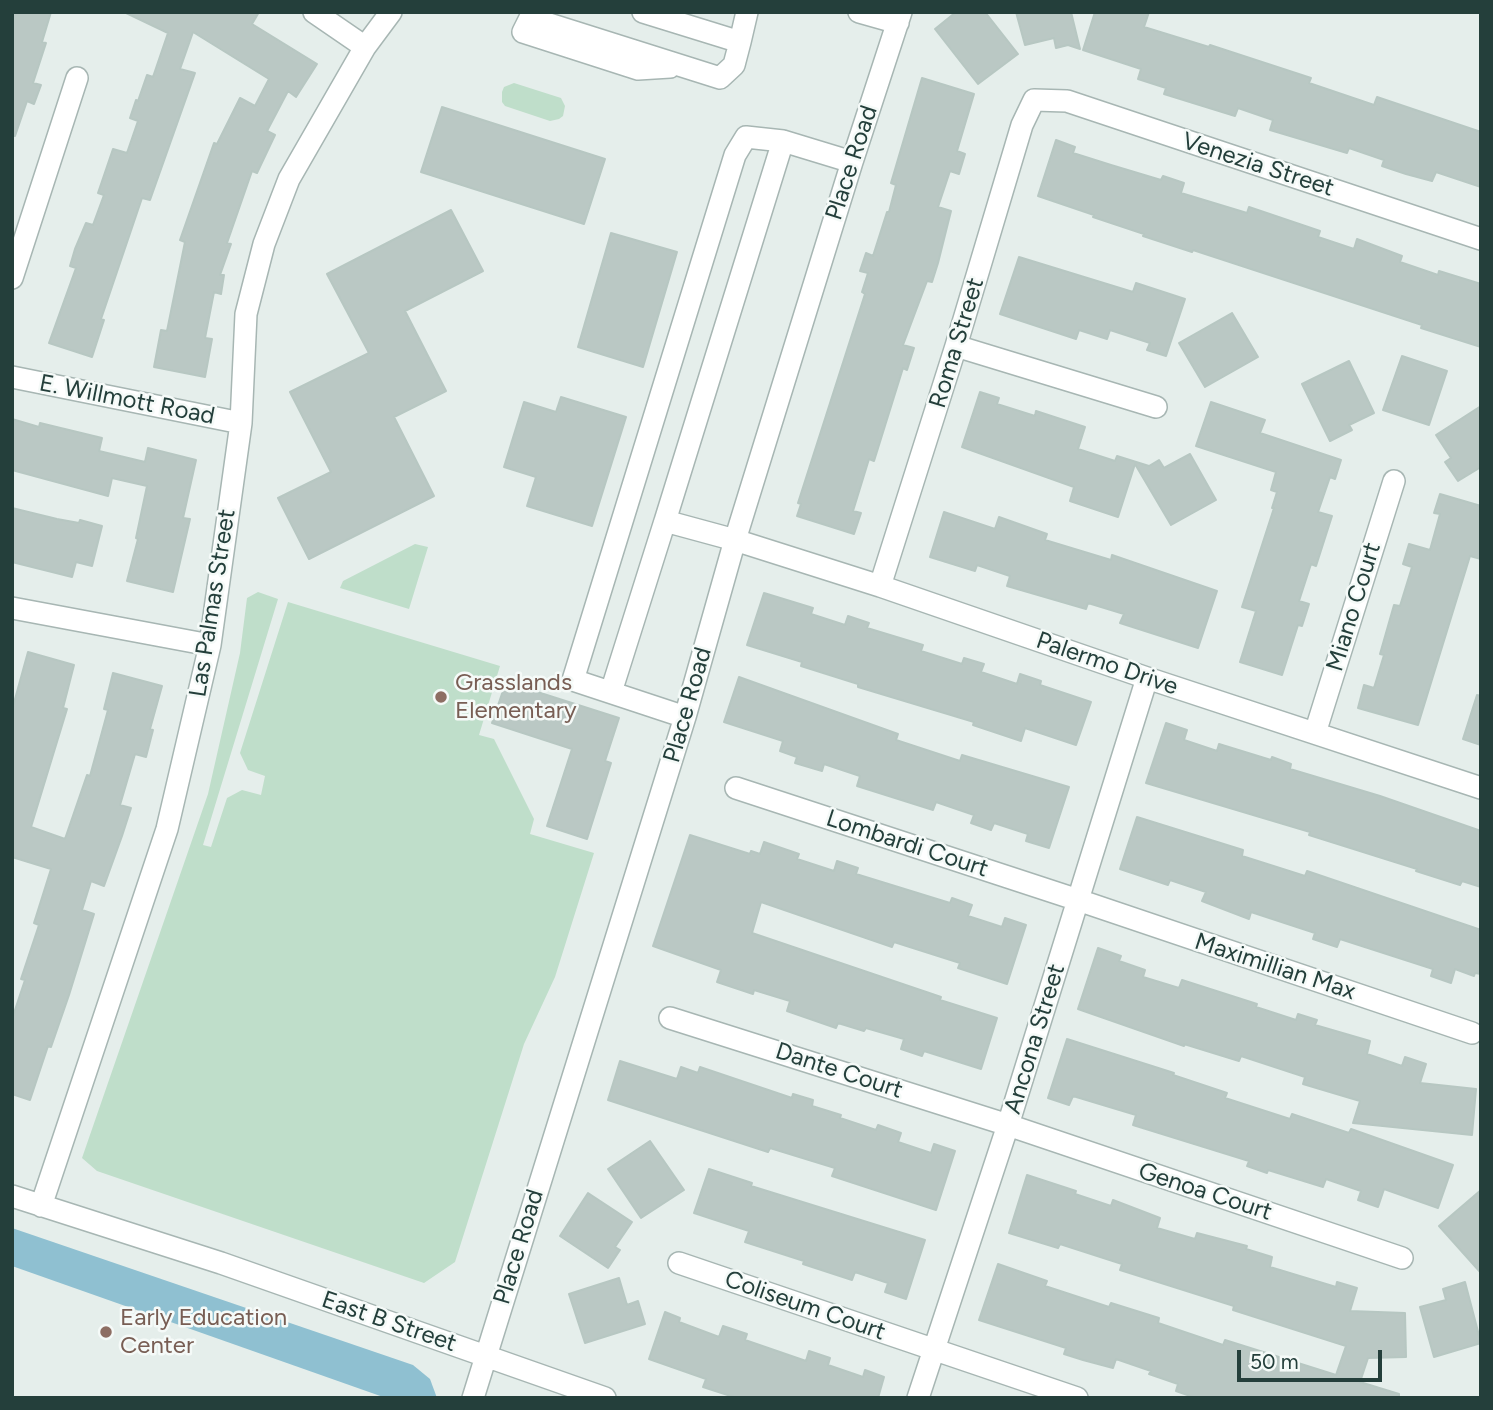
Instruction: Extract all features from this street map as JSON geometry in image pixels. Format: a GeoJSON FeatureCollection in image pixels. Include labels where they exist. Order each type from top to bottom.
{"type":"FeatureCollection","features":[{"type":"Feature","properties":{"kind":"street"},"geometry":{"type":"LineString","coordinates":[[314,12],[365,47]]}},
{"type":"Feature","properties":{"kind":"street","name":"Las Palmas Street"},"geometry":{"type":"LineString","coordinates":[[41,1206],[167,830],[210,645],[241,423],[246,314],[264,244],[289,179],[365,47],[391,12]]}},
{"type":"Feature","properties":{"kind":"street"},"geometry":{"type":"LineString","coordinates":[[643,12],[740,42]]}},
{"type":"Feature","properties":{"kind":"street"},"geometry":{"type":"LineString","coordinates":[[532,15],[523,32],[638,69],[686,67],[720,78],[734,65],[747,12]]}},
{"type":"Feature","properties":{"kind":"street"},"geometry":{"type":"LineString","coordinates":[[859,12],[900,18]]}},
{"type":"Feature","properties":{"kind":"street","name":"Place Road"},"geometry":{"type":"LineString","coordinates":[[473,1398],[685,717],[734,540],[852,162],[900,18]]}},
{"type":"Feature","properties":{"kind":"street"},"geometry":{"type":"LineString","coordinates":[[12,278],[77,78]]}},
{"type":"Feature","properties":{"kind":"street","name":"Venezia Street"},"geometry":{"type":"LineString","coordinates":[[1034,100],[1067,101],[1481,239]]}},
{"type":"Feature","properties":{"kind":"street","name":"Roma Street"},"geometry":{"type":"LineString","coordinates":[[880,586],[1022,125],[1034,100]]}},
{"type":"Feature","properties":{"kind":"street"},"geometry":{"type":"LineString","coordinates":[[685,717],[573,680],[735,155],[746,137],[783,141],[852,162]]}},
{"type":"Feature","properties":{"kind":"street"},"geometry":{"type":"LineString","coordinates":[[611,692],[783,141]]}},
{"type":"Feature","properties":{"kind":"street"},"geometry":{"type":"LineString","coordinates":[[956,346],[1156,407]]}},
{"type":"Feature","properties":{"kind":"street","name":"E. Willmott Road"},"geometry":{"type":"LineString","coordinates":[[12,377],[241,423]]}},
{"type":"Feature","properties":{"kind":"street","name":"Miano Court"},"geometry":{"type":"LineString","coordinates":[[1315,733],[1394,481]]}},
{"type":"Feature","properties":{"kind":"street","name":"Palermo Drive"},"geometry":{"type":"LineString","coordinates":[[665,521],[880,586],[1147,678],[1481,788]]}},
{"type":"Feature","properties":{"kind":"street"},"geometry":{"type":"LineString","coordinates":[[12,608],[210,645]]}},
{"type":"Feature","properties":{"kind":"street","name":"Ancona Street"},"geometry":{"type":"LineString","coordinates":[[918,1398],[1008,1125],[1147,678]]}},
{"type":"Feature","properties":{"kind":"street","name":"Lombardi Court"},"geometry":{"type":"LineString","coordinates":[[736,788],[1078,900]]}},
{"type":"Feature","properties":{"kind":"street","name":"Maximillian Max"},"geometry":{"type":"LineString","coordinates":[[1078,900],[1472,1033]]}},
{"type":"Feature","properties":{"kind":"street","name":"Dante Court"},"geometry":{"type":"LineString","coordinates":[[670,1018],[1008,1125]]}},
{"type":"Feature","properties":{"kind":"street","name":"Genoa Court"},"geometry":{"type":"LineString","coordinates":[[1008,1125],[1402,1258]]}},
{"type":"Feature","properties":{"kind":"street","name":"East B Street"},"geometry":{"type":"LineString","coordinates":[[12,1196],[221,1263],[606,1398]]}},
{"type":"Feature","properties":{"kind":"street","name":"Coliseum Court"},"geometry":{"type":"LineString","coordinates":[[679,1263],[1077,1398]]}},
{"type":"Feature","properties":{"kind":"green space"},"geometry":{"type":"Polygon","coordinates":[[[514,83],[561,98],[565,106],[563,116],[550,121],[505,106],[502,92],[504,87],[514,83]]]}},
{"type":"Feature","properties":{"kind":"green space"},"geometry":{"type":"Polygon","coordinates":[[[415,544],[428,547],[409,609],[340,588],[343,581],[415,544]]]}},
{"type":"Feature","properties":{"kind":"green space"},"geometry":{"type":"Polygon","coordinates":[[[258,592],[278,599],[203,845],[211,847],[227,798],[242,790],[261,795],[265,776],[248,770],[240,753],[288,602],[500,666],[479,735],[494,739],[534,819],[530,834],[594,853],[555,977],[524,1044],[455,1262],[424,1283],[97,1171],[82,1158],[208,794],[240,653],[247,598],[258,592]]]}},
{"type":"Feature","properties":{"kind":"water"},"geometry":{"type":"Polygon","coordinates":[[[12,1228],[413,1365],[430,1379],[437,1398],[386,1398],[12,1266],[12,1228]]]}},
{"type":"Feature","properties":{"kind":"building"},"geometry":{"type":"Polygon","coordinates":[[[12,12],[51,12],[42,42],[46,43],[33,83],[41,85],[34,104],[27,101],[15,136],[12,135],[12,12]]]}},
{"type":"Feature","properties":{"kind":"building"},"geometry":{"type":"Polygon","coordinates":[[[124,12],[259,12],[252,24],[317,64],[296,97],[288,91],[267,131],[275,135],[257,173],[252,171],[227,243],[231,244],[220,275],[224,275],[221,294],[214,292],[205,338],[212,339],[205,377],[154,367],[161,330],[167,331],[185,242],[180,240],[214,143],[217,144],[240,98],[255,106],[269,79],[193,32],[180,69],[195,73],[150,200],[142,198],[101,319],[104,320],[92,357],[49,343],[76,268],[70,266],[75,249],[86,223],[93,225],[104,195],[98,193],[113,149],[127,153],[138,121],[130,118],[136,100],[138,101],[147,75],[153,77],[168,33],[124,12]]]}},
{"type":"Feature","properties":{"kind":"building"},"geometry":{"type":"Polygon","coordinates":[[[956,12],[985,12],[1018,54],[978,84],[935,29],[956,12]]]}},
{"type":"Feature","properties":{"kind":"building"},"geometry":{"type":"Polygon","coordinates":[[[1016,12],[1071,12],[1080,49],[1068,45],[1056,48],[1054,38],[1025,45],[1016,12]]]}},
{"type":"Feature","properties":{"kind":"building"},"geometry":{"type":"Polygon","coordinates":[[[1095,12],[1149,12],[1144,27],[1311,78],[1309,83],[1374,105],[1377,97],[1481,132],[1481,187],[1436,172],[1432,181],[1406,174],[1382,166],[1384,160],[1349,148],[1347,153],[1270,130],[1273,120],[1238,108],[1235,116],[1164,94],[1166,88],[1138,79],[1141,69],[1083,50],[1095,12]]]}},
{"type":"Feature","properties":{"kind":"building"},"geometry":{"type":"Polygon","coordinates":[[[922,78],[974,94],[957,151],[965,154],[959,174],[950,171],[938,207],[951,211],[938,263],[932,282],[927,281],[903,345],[914,348],[907,370],[903,368],[874,461],[869,459],[853,511],[861,513],[854,534],[797,516],[801,504],[798,503],[865,294],[862,292],[868,273],[860,271],[866,253],[873,256],[889,212],[896,185],[891,183],[922,78]]]}},
{"type":"Feature","properties":{"kind":"building"},"geometry":{"type":"Polygon","coordinates":[[[442,107],[605,159],[584,224],[421,172],[442,107]]]}},
{"type":"Feature","properties":{"kind":"building"},"geometry":{"type":"Polygon","coordinates":[[[1056,140],[1075,147],[1073,153],[1161,180],[1163,176],[1184,183],[1181,193],[1247,213],[1249,207],[1320,231],[1318,237],[1354,249],[1357,239],[1402,256],[1400,262],[1438,275],[1439,271],[1481,284],[1481,347],[1421,328],[1422,325],[1143,236],[1144,234],[1038,196],[1056,140]]]}},
{"type":"Feature","properties":{"kind":"building"},"geometry":{"type":"Polygon","coordinates":[[[451,210],[483,271],[405,311],[446,391],[394,417],[434,496],[309,559],[278,498],[331,472],[290,392],[369,353],[327,274],[451,210]]]}},
{"type":"Feature","properties":{"kind":"building"},"geometry":{"type":"Polygon","coordinates":[[[611,233],[677,252],[643,367],[578,347],[611,233]]]}},
{"type":"Feature","properties":{"kind":"building"},"geometry":{"type":"Polygon","coordinates":[[[1019,257],[1133,292],[1136,283],[1185,299],[1166,356],[1147,350],[1150,343],[1110,330],[1107,339],[1079,330],[1076,339],[1000,314],[1019,257]]]}},
{"type":"Feature","properties":{"kind":"building"},"geometry":{"type":"Polygon","coordinates":[[[1232,313],[1258,357],[1205,387],[1179,343],[1232,313]]]}},
{"type":"Feature","properties":{"kind":"building"},"geometry":{"type":"Polygon","coordinates":[[[1402,356],[1447,371],[1429,425],[1383,410],[1402,356]]]}},
{"type":"Feature","properties":{"kind":"building"},"geometry":{"type":"Polygon","coordinates":[[[1349,361],[1374,413],[1349,425],[1352,430],[1330,441],[1302,384],[1349,361]]]}},
{"type":"Feature","properties":{"kind":"building"},"geometry":{"type":"Polygon","coordinates":[[[980,392],[999,398],[997,404],[1035,416],[1036,411],[1085,427],[1078,449],[1115,461],[1117,456],[1149,466],[1159,460],[1164,468],[1190,454],[1216,500],[1171,525],[1135,464],[1118,517],[1070,501],[1074,487],[962,447],[980,392]]]}},
{"type":"Feature","properties":{"kind":"building"},"geometry":{"type":"Polygon","coordinates":[[[561,397],[626,417],[592,526],[527,506],[536,477],[504,467],[524,402],[556,412],[561,397]]]}},
{"type":"Feature","properties":{"kind":"building"},"geometry":{"type":"Polygon","coordinates":[[[1211,402],[1265,420],[1260,433],[1341,460],[1335,479],[1330,477],[1318,512],[1332,516],[1316,566],[1311,564],[1299,601],[1309,604],[1302,626],[1298,625],[1282,675],[1240,662],[1256,611],[1242,607],[1274,508],[1277,492],[1271,490],[1276,472],[1196,446],[1211,402]]]}},
{"type":"Feature","properties":{"kind":"building"},"geometry":{"type":"Polygon","coordinates":[[[1481,406],[1481,467],[1458,481],[1445,462],[1451,458],[1436,435],[1481,406]]]}},
{"type":"Feature","properties":{"kind":"building"},"geometry":{"type":"Polygon","coordinates":[[[12,419],[39,427],[40,423],[102,438],[99,451],[145,462],[148,448],[196,460],[183,518],[190,519],[173,592],[127,581],[138,539],[136,538],[147,486],[112,478],[108,496],[12,470],[12,419]]]}},
{"type":"Feature","properties":{"kind":"building"},"geometry":{"type":"Polygon","coordinates":[[[1440,494],[1481,506],[1481,559],[1470,556],[1418,725],[1358,708],[1364,685],[1374,688],[1384,655],[1380,654],[1394,605],[1400,606],[1412,567],[1403,564],[1409,544],[1430,550],[1440,514],[1434,513],[1440,494]]]}},
{"type":"Feature","properties":{"kind":"building"},"geometry":{"type":"Polygon","coordinates":[[[12,508],[102,526],[92,566],[76,562],[72,577],[12,562],[12,508]]]}},
{"type":"Feature","properties":{"kind":"building"},"geometry":{"type":"Polygon","coordinates":[[[944,512],[995,529],[999,517],[1047,534],[1045,540],[1111,560],[1112,555],[1217,591],[1198,648],[1120,623],[1124,614],[1088,603],[1086,609],[1007,586],[1010,576],[977,565],[975,571],[930,557],[944,512]]]}},
{"type":"Feature","properties":{"kind":"building"},"geometry":{"type":"Polygon","coordinates":[[[764,593],[813,608],[811,614],[845,625],[848,616],[869,623],[867,628],[923,645],[921,651],[962,664],[964,658],[984,664],[981,672],[1017,684],[1020,674],[1041,681],[1040,685],[1091,702],[1076,745],[1025,728],[1021,741],[973,725],[974,722],[858,687],[858,684],[801,666],[802,662],[747,645],[764,593]]]}},
{"type":"Feature","properties":{"kind":"building"},"geometry":{"type":"Polygon","coordinates":[[[28,652],[74,665],[63,708],[67,709],[31,827],[65,839],[87,775],[90,776],[108,710],[104,709],[113,673],[162,686],[150,729],[153,730],[146,757],[135,754],[120,805],[131,808],[104,886],[91,881],[82,910],[94,914],[69,995],[30,1100],[12,1094],[12,1019],[25,980],[21,979],[39,925],[34,923],[51,869],[12,857],[12,710],[28,652]]]}},
{"type":"Feature","properties":{"kind":"building"},"geometry":{"type":"Polygon","coordinates":[[[739,677],[898,734],[896,740],[960,761],[962,755],[1069,787],[1049,848],[1026,841],[1028,834],[994,823],[991,830],[971,823],[974,815],[936,802],[933,810],[857,786],[860,776],[824,764],[822,771],[795,763],[797,757],[780,751],[783,741],[724,722],[739,677]]]}},
{"type":"Feature","properties":{"kind":"building"},"geometry":{"type":"Polygon","coordinates":[[[506,682],[619,718],[605,761],[611,763],[587,839],[547,826],[572,749],[492,723],[506,682]]]}},
{"type":"Feature","properties":{"kind":"building"},"geometry":{"type":"Polygon","coordinates":[[[1477,695],[1481,696],[1481,745],[1463,739],[1477,695]]]}},
{"type":"Feature","properties":{"kind":"building"},"geometry":{"type":"Polygon","coordinates":[[[1166,723],[1187,730],[1184,740],[1217,751],[1219,744],[1271,760],[1272,757],[1291,764],[1290,769],[1380,796],[1481,831],[1481,887],[1462,881],[1460,885],[1309,835],[1310,832],[1146,783],[1166,723]]]}},
{"type":"Feature","properties":{"kind":"building"},"geometry":{"type":"Polygon","coordinates":[[[1137,817],[1243,850],[1242,856],[1305,876],[1307,871],[1481,930],[1481,974],[1475,973],[1474,976],[1455,969],[1451,983],[1431,976],[1433,969],[1340,939],[1337,947],[1313,939],[1315,933],[1251,912],[1249,919],[1202,901],[1206,892],[1170,880],[1168,885],[1120,869],[1137,817]]]}},
{"type":"Feature","properties":{"kind":"building"},"geometry":{"type":"Polygon","coordinates":[[[690,835],[750,854],[751,851],[760,854],[764,842],[799,854],[797,859],[834,871],[837,861],[858,868],[856,874],[950,903],[952,898],[972,905],[968,916],[1002,927],[1005,918],[1026,925],[1007,984],[958,968],[960,963],[894,942],[892,947],[761,902],[752,933],[997,1018],[981,1069],[924,1051],[922,1056],[901,1049],[904,1039],[838,1023],[836,1028],[787,1011],[790,1001],[754,990],[753,994],[717,982],[721,970],[653,946],[690,835]]]}},
{"type":"Feature","properties":{"kind":"building"},"geometry":{"type":"Polygon","coordinates":[[[1098,948],[1121,956],[1119,961],[1145,970],[1143,977],[1179,988],[1182,980],[1257,1004],[1256,1007],[1296,1020],[1298,1014],[1317,1020],[1315,1025],[1370,1041],[1367,1054],[1402,1066],[1405,1057],[1426,1064],[1420,1083],[1476,1089],[1472,1135],[1353,1123],[1360,1101],[1303,1084],[1305,1077],[1241,1056],[1239,1061],[1184,1046],[1078,1009],[1098,948]]]}},
{"type":"Feature","properties":{"kind":"building"},"geometry":{"type":"Polygon","coordinates":[[[1067,1039],[1174,1073],[1173,1075],[1227,1093],[1225,1098],[1290,1119],[1292,1114],[1349,1133],[1351,1129],[1453,1165],[1438,1208],[1384,1189],[1378,1207],[1358,1200],[1361,1191],[1326,1179],[1323,1187],[1268,1170],[1267,1173],[1247,1166],[1249,1161],[1133,1125],[1136,1115],[1073,1096],[1069,1105],[1048,1098],[1067,1039]]]}},
{"type":"Feature","properties":{"kind":"building"},"geometry":{"type":"Polygon","coordinates":[[[620,1061],[677,1079],[681,1067],[698,1073],[700,1067],[792,1098],[793,1094],[813,1100],[812,1106],[841,1115],[840,1118],[876,1130],[878,1125],[901,1133],[898,1142],[931,1153],[934,1144],[955,1151],[936,1210],[832,1176],[835,1168],[770,1148],[768,1152],[608,1100],[620,1061]]]}},
{"type":"Feature","properties":{"kind":"building"},"geometry":{"type":"Polygon","coordinates":[[[650,1141],[684,1190],[641,1218],[608,1169],[650,1141]]]}},
{"type":"Feature","properties":{"kind":"building"},"geometry":{"type":"Polygon","coordinates":[[[709,1169],[752,1183],[751,1186],[925,1240],[906,1299],[885,1292],[888,1283],[855,1272],[852,1280],[803,1264],[804,1261],[745,1242],[749,1231],[694,1213],[709,1169]]]}},
{"type":"Feature","properties":{"kind":"building"},"geometry":{"type":"Polygon","coordinates":[[[1027,1175],[1111,1206],[1113,1200],[1160,1218],[1157,1228],[1195,1239],[1197,1233],[1247,1246],[1246,1249],[1272,1257],[1270,1267],[1336,1287],[1337,1282],[1357,1288],[1350,1311],[1405,1313],[1406,1357],[1368,1358],[1360,1382],[1399,1394],[1399,1398],[1196,1398],[1176,1391],[1178,1384],[1149,1374],[1151,1371],[1116,1359],[1113,1368],[1083,1360],[1064,1354],[1066,1348],[979,1320],[998,1264],[1047,1281],[1045,1286],[1109,1307],[1111,1303],[1159,1318],[1158,1323],[1223,1345],[1225,1340],[1336,1375],[1346,1346],[1233,1310],[1234,1306],[1120,1270],[1122,1264],[1060,1244],[1058,1248],[1009,1233],[1027,1175]]]}},
{"type":"Feature","properties":{"kind":"building"},"geometry":{"type":"Polygon","coordinates":[[[1481,1190],[1481,1273],[1439,1226],[1481,1190]]]}},
{"type":"Feature","properties":{"kind":"building"},"geometry":{"type":"Polygon","coordinates":[[[588,1193],[632,1222],[615,1247],[620,1250],[608,1268],[560,1236],[588,1193]]]}},
{"type":"Feature","properties":{"kind":"building"},"geometry":{"type":"Polygon","coordinates":[[[619,1278],[627,1305],[638,1301],[645,1324],[585,1343],[569,1294],[619,1278]]]}},
{"type":"Feature","properties":{"kind":"building"},"geometry":{"type":"Polygon","coordinates":[[[1465,1282],[1481,1343],[1434,1357],[1420,1307],[1446,1300],[1443,1289],[1465,1282]]]}},
{"type":"Feature","properties":{"kind":"building"},"geometry":{"type":"Polygon","coordinates":[[[665,1312],[680,1318],[679,1322],[719,1337],[723,1326],[747,1334],[745,1340],[806,1361],[809,1351],[830,1358],[828,1365],[863,1377],[865,1370],[884,1377],[878,1398],[737,1398],[703,1387],[706,1379],[649,1359],[665,1312]]]}},
{"type":"Feature","properties":{"kind":"place","name":"Grasslands Elementary"},"geometry":{"type":"Point","coordinates":[441,697]}},
{"type":"Feature","properties":{"kind":"place","name":"Early Education Center"},"geometry":{"type":"Point","coordinates":[106,1332]}}]}
